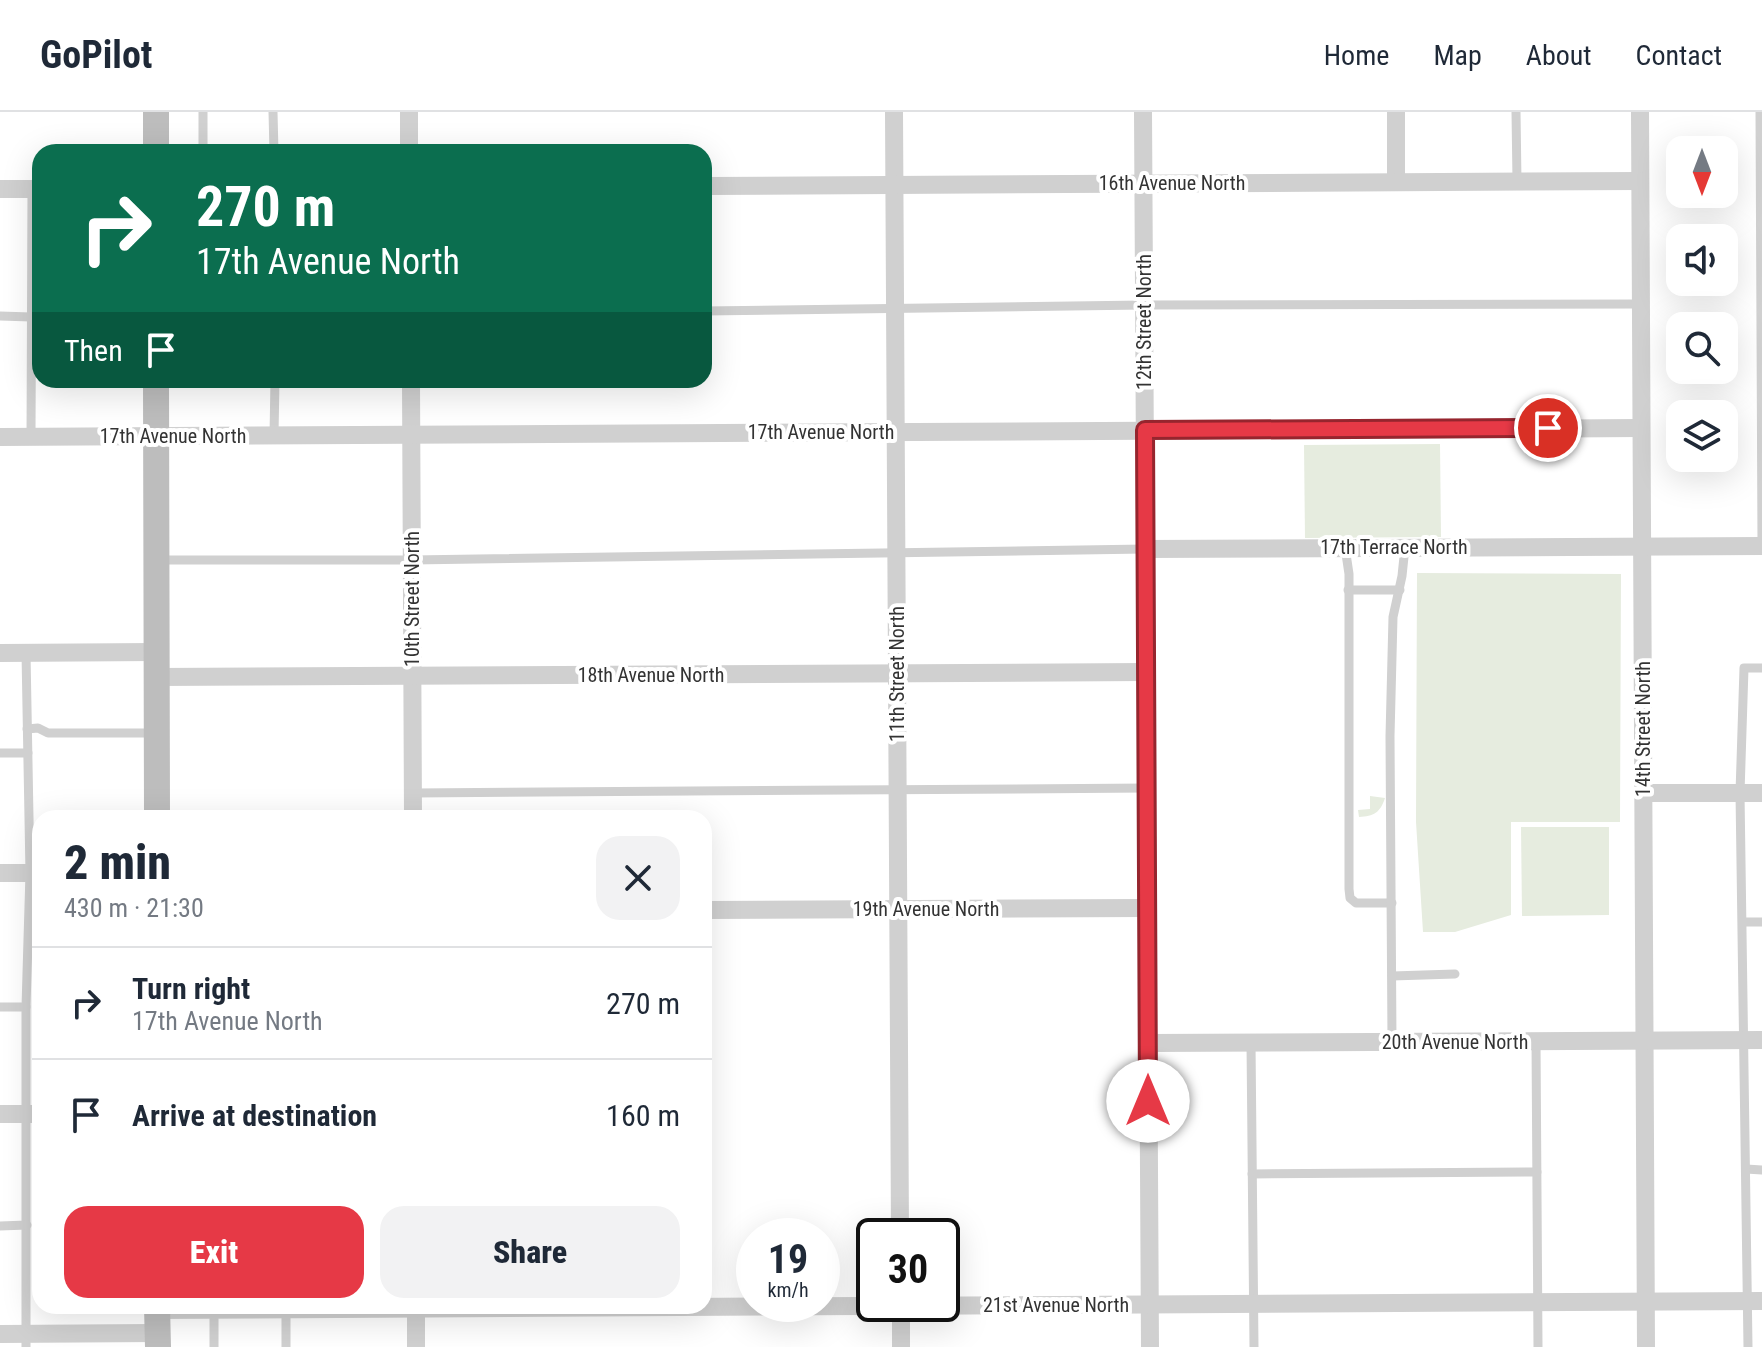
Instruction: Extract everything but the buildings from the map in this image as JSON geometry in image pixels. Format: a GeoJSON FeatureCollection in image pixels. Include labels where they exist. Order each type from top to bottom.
{"type":"FeatureCollection","features":[{"type":"Feature","properties":{"kind":"main road"},"geometry":{"type":"LineString","coordinates":[[156,112],[156,144]]}},
{"type":"Feature","properties":{"kind":"main road"},"geometry":{"type":"LineString","coordinates":[[156,388],[157,810]]}},
{"type":"Feature","properties":{"kind":"street"},"geometry":{"type":"LineString","coordinates":[[409,112],[409,144]]}},
{"type":"Feature","properties":{"kind":"street","name":"11th Street North"},"geometry":{"type":"LineString","coordinates":[[894,112],[900,1218]]}},
{"type":"Feature","properties":{"kind":"street","name":"12th Street North"},"geometry":{"type":"LineString","coordinates":[[1143,112],[1150,1347]]}},
{"type":"Feature","properties":{"kind":"street"},"geometry":{"type":"LineString","coordinates":[[1396,112],[1396,182]]}},
{"type":"Feature","properties":{"kind":"street","name":"14th Street North"},"geometry":{"type":"LineString","coordinates":[[1640,112],[1646,1347]]}},
{"type":"Feature","properties":{"kind":"street","name":"16th Avenue North"},"geometry":{"type":"LineString","coordinates":[[712,186],[1640,181]]}},
{"type":"Feature","properties":{"kind":"street"},"geometry":{"type":"LineString","coordinates":[[0,189],[32,189]]}},
{"type":"Feature","properties":{"kind":"street","name":"10th Street North"},"geometry":{"type":"LineString","coordinates":[[411,388],[413,810]]}},
{"type":"Feature","properties":{"kind":"street","name":"17th Avenue North"},"geometry":{"type":"LineString","coordinates":[[0,437],[1641,428]]}},
{"type":"Feature","properties":{"kind":"street"},"geometry":{"type":"LineString","coordinates":[[1642,546],[1762,546]]}},
{"type":"Feature","properties":{"kind":"street","name":"17th Terrace North"},"geometry":{"type":"LineString","coordinates":[[1145,549],[1642,546]]}},
{"type":"Feature","properties":{"kind":"street","name":"18th Avenue North"},"geometry":{"type":"LineString","coordinates":[[0,653],[156,665],[412,676],[1146,672]]}},
{"type":"Feature","properties":{"kind":"street"},"geometry":{"type":"LineString","coordinates":[[1644,793],[1762,793]]}},
{"type":"Feature","properties":{"kind":"street"},"geometry":{"type":"LineString","coordinates":[[0,873],[32,873]]}},
{"type":"Feature","properties":{"kind":"street","name":"19th Avenue North"},"geometry":{"type":"LineString","coordinates":[[712,910],[1147,908]]}},
{"type":"Feature","properties":{"kind":"street","name":"20th Avenue North"},"geometry":{"type":"LineString","coordinates":[[1148,1043],[1753,1040]]}},
{"type":"Feature","properties":{"kind":"street"},"geometry":{"type":"LineString","coordinates":[[0,1114],[32,1114]]}},
{"type":"Feature","properties":{"kind":"street","name":"21st Avenue North"},"geometry":{"type":"LineString","coordinates":[[960,1305],[1755,1301]]}},
{"type":"Feature","properties":{"kind":"street","name":"21st Avenue North"},"geometry":{"type":"LineString","coordinates":[[712,1307],[856,1305]]}},
{"type":"Feature","properties":{"kind":"street","name":"21st Avenue North"},"geometry":{"type":"LineString","coordinates":[[0,1334],[26,1340],[157,1324],[198,1314]]}},
{"type":"Feature","properties":{"kind":"street"},"geometry":{"type":"LineString","coordinates":[[416,1314],[416,1347]]}},
{"type":"Feature","properties":{"kind":"street"},"geometry":{"type":"LineString","coordinates":[[901,1322],[901,1347]]}},
{"type":"Feature","properties":{"kind":"lane"},"geometry":{"type":"LineString","coordinates":[[203,112],[203,144]]}},
{"type":"Feature","properties":{"kind":"lane"},"geometry":{"type":"LineString","coordinates":[[273,112],[274,144]]}},
{"type":"Feature","properties":{"kind":"lane"},"geometry":{"type":"LineString","coordinates":[[1516,112],[1517,181]]}},
{"type":"Feature","properties":{"kind":"lane"},"geometry":{"type":"LineString","coordinates":[[1760,112],[1762,546]]}},
{"type":"Feature","properties":{"kind":"lane"},"geometry":{"type":"LineString","coordinates":[[31,437],[32,291]]}},
{"type":"Feature","properties":{"kind":"lane"},"geometry":{"type":"LineString","coordinates":[[712,311],[1144,305],[1641,304]]}},
{"type":"Feature","properties":{"kind":"lane"},"geometry":{"type":"LineString","coordinates":[[0,316],[31,317]]}},
{"type":"Feature","properties":{"kind":"lane"},"geometry":{"type":"LineString","coordinates":[[274,435],[275,388]]}},
{"type":"Feature","properties":{"kind":"lane"},"geometry":{"type":"LineString","coordinates":[[1345,547],[1350,898],[1356,903],[1392,903]]}},
{"type":"Feature","properties":{"kind":"lane"},"geometry":{"type":"LineString","coordinates":[[1392,1042],[1392,632],[1405,547]]}},
{"type":"Feature","properties":{"kind":"lane"},"geometry":{"type":"LineString","coordinates":[[156,560],[412,560],[1145,549]]}},
{"type":"Feature","properties":{"kind":"lane"},"geometry":{"type":"LineString","coordinates":[[1348,590],[1400,590]]}},
{"type":"Feature","properties":{"kind":"lane"},"geometry":{"type":"LineString","coordinates":[[26,653],[32,822]]}},
{"type":"Feature","properties":{"kind":"lane"},"geometry":{"type":"LineString","coordinates":[[1748,1347],[1755,1301],[1746,1169],[1753,1040],[1743,922],[1740,793],[1744,668],[1762,668]]}},
{"type":"Feature","properties":{"kind":"lane"},"geometry":{"type":"LineString","coordinates":[[27,729],[38,728],[48,733],[156,733]]}},
{"type":"Feature","properties":{"kind":"lane"},"geometry":{"type":"LineString","coordinates":[[0,753],[28,753]]}},
{"type":"Feature","properties":{"kind":"lane"},"geometry":{"type":"LineString","coordinates":[[413,793],[1147,788]]}},
{"type":"Feature","properties":{"kind":"lane"},"geometry":{"type":"LineString","coordinates":[[32,896],[26,1007],[32,1087]]}},
{"type":"Feature","properties":{"kind":"lane"},"geometry":{"type":"LineString","coordinates":[[1743,922],[1762,922]]}},
{"type":"Feature","properties":{"kind":"lane"},"geometry":{"type":"LineString","coordinates":[[1392,976],[1455,974]]}},
{"type":"Feature","properties":{"kind":"lane"},"geometry":{"type":"LineString","coordinates":[[0,1007],[26,1007]]}},
{"type":"Feature","properties":{"kind":"lane"},"geometry":{"type":"LineString","coordinates":[[1536,1041],[1538,1347]]}},
{"type":"Feature","properties":{"kind":"lane"},"geometry":{"type":"LineString","coordinates":[[1251,1043],[1254,1347]]}},
{"type":"Feature","properties":{"kind":"lane"},"geometry":{"type":"LineString","coordinates":[[26,1340],[27,1225],[32,1146]]}},
{"type":"Feature","properties":{"kind":"lane"},"geometry":{"type":"LineString","coordinates":[[1746,1169],[1762,1170]]}},
{"type":"Feature","properties":{"kind":"lane"},"geometry":{"type":"LineString","coordinates":[[1252,1174],[1537,1172]]}},
{"type":"Feature","properties":{"kind":"lane"},"geometry":{"type":"LineString","coordinates":[[0,1226],[27,1225]]}},
{"type":"Feature","properties":{"kind":"lane"},"geometry":{"type":"LineString","coordinates":[[214,1314],[214,1347]]}},
{"type":"Feature","properties":{"kind":"lane"},"geometry":{"type":"LineString","coordinates":[[281,1314],[286,1347]]}},
{"type":"Feature","properties":{"kind":"shaded area"},"geometry":{"type":"Polygon","coordinates":[[[1440,444],[1441,537],[1305,538],[1304,445],[1440,444]]]}},
{"type":"Feature","properties":{"kind":"shaded area"},"geometry":{"type":"Polygon","coordinates":[[[1417,573],[1621,574],[1620,822],[1511,822],[1511,915],[1455,932],[1423,932],[1416,822],[1417,573]]]}},
{"type":"Feature","properties":{"kind":"shaded area"},"geometry":{"type":"Polygon","coordinates":[[[1370,796],[1385,798],[1376,813],[1359,817],[1358,810],[1370,809],[1370,796]]]}},
{"type":"Feature","properties":{"kind":"shaded area"},"geometry":{"type":"Polygon","coordinates":[[[1521,827],[1609,827],[1609,915],[1522,916],[1521,827]]]}},
{"type":"Feature","properties":{"kind":"route"},"geometry":{"type":"LineString","coordinates":[[1148,1101],[1145,430],[1548,428]]}}]}
